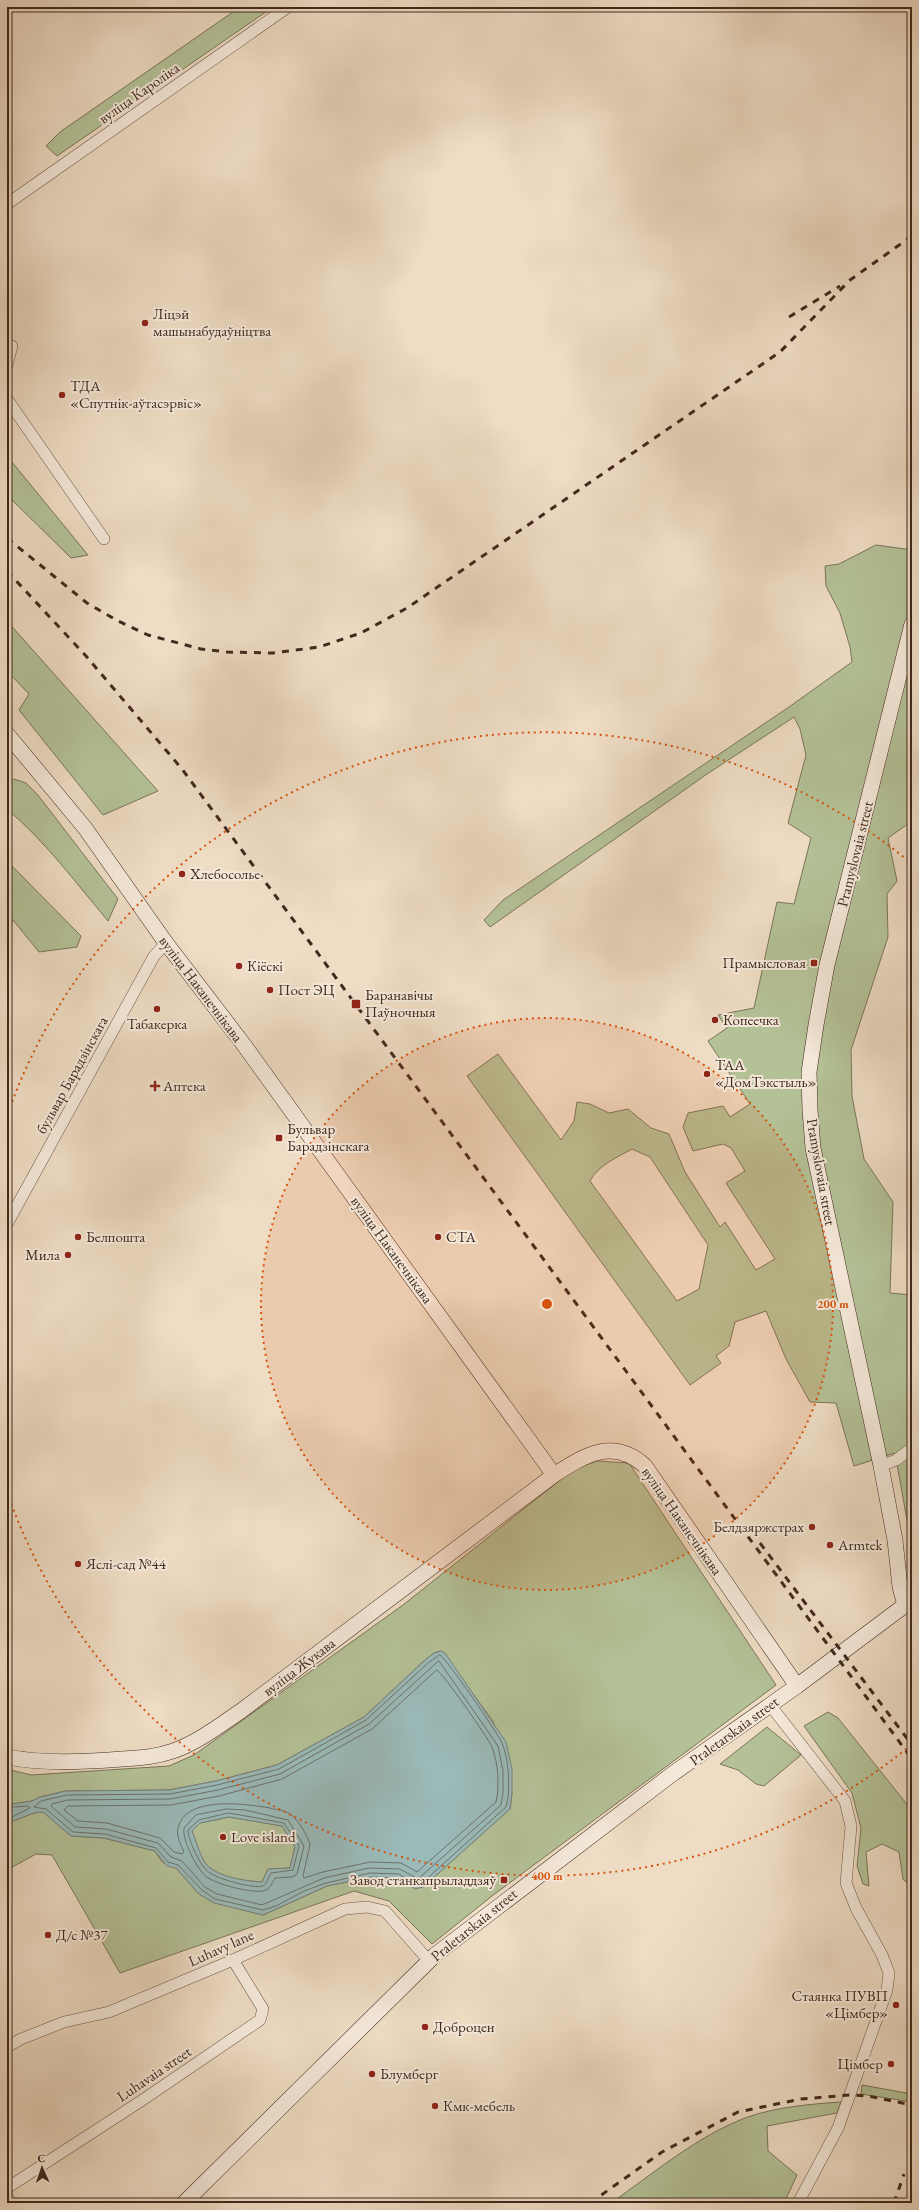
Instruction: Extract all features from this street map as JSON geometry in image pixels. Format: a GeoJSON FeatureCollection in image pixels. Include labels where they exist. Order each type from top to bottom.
{"type":"FeatureCollection","features":[{"type":"Feature","properties":{"kind":"main road","name":"Pramyslovaia street"},"geometry":{"type":"LineString","coordinates":[[908,1602],[900,1587],[895,1540],[881,1466],[814,1148],[810,1110],[809,1072],[827,965],[912,624]]}},
{"type":"Feature","properties":{"kind":"main road","name":"вуліца Наканечнікава"},"geometry":{"type":"LineString","coordinates":[[7,734],[85,828],[166,943],[244,1045],[554,1475],[576,1460],[596,1452],[619,1451],[633,1456],[645,1466],[797,1686]]}},
{"type":"Feature","properties":{"kind":"main road","name":"вуліца Жукава"},"geometry":{"type":"LineString","coordinates":[[7,1757],[42,1762],[96,1762],[154,1757],[174,1751],[194,1741],[241,1711],[554,1475]]}},
{"type":"Feature","properties":{"kind":"main road","name":"Praletarskaia street"},"geometry":{"type":"LineString","coordinates":[[184,2203],[429,1961],[544,1870],[770,1706],[908,1602]]}},
{"type":"Feature","properties":{"kind":"street","name":"вуліца Кароліка"},"geometry":{"type":"LineString","coordinates":[[7,204],[288,7]]}},
{"type":"Feature","properties":{"kind":"street"},"geometry":{"type":"LineString","coordinates":[[7,365],[12,346]]}},
{"type":"Feature","properties":{"kind":"street"},"geometry":{"type":"LineString","coordinates":[[7,399],[104,539]]}},
{"type":"Feature","properties":{"kind":"street","name":"бульвар Барадзінскага"},"geometry":{"type":"LineString","coordinates":[[7,1224],[154,956],[166,943]]}},
{"type":"Feature","properties":{"kind":"street"},"geometry":{"type":"LineString","coordinates":[[881,1466],[896,1460],[912,1448]]}},
{"type":"Feature","properties":{"kind":"street"},"geometry":{"type":"LineString","coordinates":[[770,1706],[845,1801],[851,1826],[846,1883],[856,1908],[882,1954],[889,1973],[887,1990],[838,2128],[798,2203]]}},
{"type":"Feature","properties":{"kind":"street","name":"Luhavy lane"},"geometry":{"type":"LineString","coordinates":[[7,2047],[21,2039],[64,2022],[109,2012],[233,1960],[345,1909],[367,1907],[385,1911],[429,1961]]}},
{"type":"Feature","properties":{"kind":"street","name":"Luhavaia street"},"geometry":{"type":"LineString","coordinates":[[7,2188],[141,2101],[260,2020],[263,2009],[233,1960]]}},
{"type":"Feature","properties":{"kind":"street"},"geometry":{"type":"LineString","coordinates":[[7,2196],[11,2203]]}},
{"type":"Feature","properties":{"kind":"green space"},"geometry":{"type":"Polygon","coordinates":[[[240,7],[273,7],[57,156],[46,146],[60,132],[240,7]]]}},
{"type":"Feature","properties":{"kind":"green space"},"geometry":{"type":"Polygon","coordinates":[[[7,456],[88,555],[71,558],[7,495],[7,456]]]}},
{"type":"Feature","properties":{"kind":"green space"},"geometry":{"type":"Polygon","coordinates":[[[876,545],[912,550],[912,821],[888,838],[897,881],[887,894],[888,937],[851,1050],[852,1096],[864,1159],[893,1202],[890,1293],[912,1295],[912,1346],[910,1348],[912,1351],[912,1548],[895,1453],[854,1466],[836,1403],[810,1402],[786,1359],[766,1311],[735,1322],[729,1346],[716,1356],[721,1363],[690,1385],[467,1076],[498,1054],[561,1140],[574,1121],[577,1102],[590,1104],[609,1113],[628,1109],[651,1128],[669,1134],[685,1172],[720,1227],[725,1222],[756,1270],[775,1259],[726,1183],[745,1171],[731,1148],[723,1144],[693,1151],[683,1127],[688,1113],[723,1106],[730,1117],[750,1104],[708,1041],[727,1028],[718,1015],[754,1008],[777,902],[794,904],[811,838],[788,823],[806,755],[800,729],[794,717],[707,774],[490,927],[484,920],[503,900],[789,707],[852,662],[850,647],[840,613],[826,586],[825,566],[839,564],[876,545]],[[632,1149],[603,1166],[590,1181],[677,1301],[699,1289],[708,1245],[650,1157],[632,1149]]]}},
{"type":"Feature","properties":{"kind":"green space"},"geometry":{"type":"Polygon","coordinates":[[[7,621],[158,791],[103,815],[19,710],[29,694],[7,671],[7,621]]]}},
{"type":"Feature","properties":{"kind":"green space"},"geometry":{"type":"Polygon","coordinates":[[[14,779],[26,783],[37,794],[118,899],[108,921],[47,848],[7,809],[7,783],[14,779]]]}},
{"type":"Feature","properties":{"kind":"green space"},"geometry":{"type":"Polygon","coordinates":[[[7,861],[81,936],[77,947],[39,952],[13,920],[7,923],[7,861]]]}},
{"type":"Feature","properties":{"kind":"green space"},"geometry":{"type":"Polygon","coordinates":[[[7,930],[12,956],[7,957],[7,930]]]}},
{"type":"Feature","properties":{"kind":"green space"},"geometry":{"type":"Polygon","coordinates":[[[597,1461],[629,1463],[776,1685],[492,1896],[432,1944],[389,1901],[354,1891],[120,1973],[52,1855],[36,1854],[7,1870],[7,1821],[16,1820],[38,1812],[43,1812],[71,1836],[104,1838],[155,1851],[162,1862],[176,1868],[199,1894],[214,1902],[263,1915],[327,1886],[371,1877],[398,1878],[408,1885],[423,1887],[510,1809],[512,1793],[493,1721],[441,1651],[434,1653],[425,1660],[364,1717],[277,1765],[216,1781],[169,1790],[66,1791],[40,1797],[32,1801],[13,1804],[7,1800],[7,1769],[31,1775],[169,1766],[194,1755],[403,1605],[574,1469],[597,1461]]]}},
{"type":"Feature","properties":{"kind":"green space"},"geometry":{"type":"Polygon","coordinates":[[[828,1712],[838,1718],[909,1807],[912,1820],[912,1888],[903,1879],[899,1852],[882,1844],[866,1852],[869,1886],[863,1884],[857,1866],[861,1828],[852,1793],[804,1726],[828,1712]]]}},
{"type":"Feature","properties":{"kind":"green space"},"geometry":{"type":"Polygon","coordinates":[[[767,1727],[801,1755],[764,1786],[756,1784],[738,1770],[720,1764],[767,1727]]]}},
{"type":"Feature","properties":{"kind":"green space"},"geometry":{"type":"Polygon","coordinates":[[[229,1817],[282,1826],[295,1847],[290,1868],[268,1869],[262,1882],[231,1878],[210,1868],[201,1856],[192,1831],[200,1823],[229,1817]]]}},
{"type":"Feature","properties":{"kind":"green space"},"geometry":{"type":"Polygon","coordinates":[[[862,2085],[912,2094],[912,2102],[861,2094],[862,2085]]]}},
{"type":"Feature","properties":{"kind":"green space"},"geometry":{"type":"Polygon","coordinates":[[[841,2102],[837,2113],[767,2126],[768,2151],[797,2175],[784,2203],[611,2203],[692,2145],[745,2118],[780,2109],[841,2102]]]}},
{"type":"Feature","properties":{"kind":"water"},"geometry":{"type":"Polygon","coordinates":[[[441,1651],[445,1653],[506,1742],[512,1769],[512,1793],[510,1809],[423,1887],[415,1889],[398,1878],[371,1877],[327,1886],[263,1915],[214,1903],[199,1894],[176,1868],[167,1866],[155,1851],[104,1838],[71,1836],[43,1812],[38,1812],[16,1820],[7,1821],[7,1800],[13,1804],[32,1801],[40,1797],[66,1791],[169,1790],[216,1781],[277,1765],[364,1717],[434,1653],[441,1651]],[[229,1817],[200,1823],[192,1831],[202,1858],[208,1866],[215,1871],[230,1877],[247,1881],[262,1882],[268,1869],[290,1868],[295,1847],[282,1826],[229,1817]]]}},
{"type":"Feature","properties":{"kind":"railway"},"geometry":{"type":"LineString","coordinates":[[7,538],[87,603],[118,621],[148,635],[201,649],[227,652],[273,653],[319,647],[361,633],[407,608],[780,352],[850,280],[912,236]]}},
{"type":"Feature","properties":{"kind":"railway"},"geometry":{"type":"LineString","coordinates":[[789,317],[840,286]]}},
{"type":"Feature","properties":{"kind":"railway"},"geometry":{"type":"LineString","coordinates":[[7,571],[86,656],[182,769],[912,1759]]}},
{"type":"Feature","properties":{"kind":"railway"},"geometry":{"type":"LineString","coordinates":[[760,1543],[912,1745]]}},
{"type":"Feature","properties":{"kind":"railway"},"geometry":{"type":"LineString","coordinates":[[590,2203],[662,2152],[738,2112],[801,2099],[850,2095],[868,2096],[912,2105]]}},
{"type":"Feature","properties":{"kind":"railway"},"geometry":{"type":"LineString","coordinates":[[894,2203],[904,2174]]}},
{"type":"Feature","properties":{"kind":"railway"},"geometry":{"type":"LineString","coordinates":[[910,2203],[912,2195]]}},
{"type":"Feature","properties":{"kind":"place","name":"Ліцэй машынабудаўніцтва"},"geometry":{"type":"Point","coordinates":[145,323]}},
{"type":"Feature","properties":{"kind":"place","name":"ТДА «Спутнік-аўтасэрвіс»"},"geometry":{"type":"Point","coordinates":[62,395]}},
{"type":"Feature","properties":{"kind":"place","name":"Хлебосолье"},"geometry":{"type":"Point","coordinates":[182,874]}},
{"type":"Feature","properties":{"kind":"place","name":"Прамысловая"},"geometry":{"type":"Point","coordinates":[814,963]}},
{"type":"Feature","properties":{"kind":"place","name":"Кіёскі"},"geometry":{"type":"Point","coordinates":[239,966]}},
{"type":"Feature","properties":{"kind":"place","name":"Пост ЭЦ"},"geometry":{"type":"Point","coordinates":[270,990]}},
{"type":"Feature","properties":{"kind":"place","name":"Баранавічы Паўночныя"},"geometry":{"type":"Point","coordinates":[356,1004]}},
{"type":"Feature","properties":{"kind":"place","name":"Табакерка"},"geometry":{"type":"Point","coordinates":[157,1009]}},
{"type":"Feature","properties":{"kind":"place","name":"Копеечка"},"geometry":{"type":"Point","coordinates":[715,1020]}},
{"type":"Feature","properties":{"kind":"place","name":"ТАА «ДомТэкстыль»"},"geometry":{"type":"Point","coordinates":[707,1074]}},
{"type":"Feature","properties":{"kind":"place","name":"Аптека"},"geometry":{"type":"Point","coordinates":[155,1086]}},
{"type":"Feature","properties":{"kind":"place","name":"Бульвар Барадзінскага"},"geometry":{"type":"Point","coordinates":[279,1138]}},
{"type":"Feature","properties":{"kind":"place","name":"Белпошта"},"geometry":{"type":"Point","coordinates":[78,1237]}},
{"type":"Feature","properties":{"kind":"place","name":"СТА"},"geometry":{"type":"Point","coordinates":[438,1237]}},
{"type":"Feature","properties":{"kind":"place","name":"Мила"},"geometry":{"type":"Point","coordinates":[68,1255]}},
{"type":"Feature","properties":{"kind":"place","name":"Белдзяржстрах"},"geometry":{"type":"Point","coordinates":[812,1527]}},
{"type":"Feature","properties":{"kind":"place","name":"Armtek"},"geometry":{"type":"Point","coordinates":[830,1545]}},
{"type":"Feature","properties":{"kind":"place","name":"Яслі-сад №44"},"geometry":{"type":"Point","coordinates":[78,1564]}},
{"type":"Feature","properties":{"kind":"place","name":"Love island"},"geometry":{"type":"Point","coordinates":[223,1837]}},
{"type":"Feature","properties":{"kind":"place","name":"Завод станкапрыладдзяў"},"geometry":{"type":"Point","coordinates":[504,1880]}},
{"type":"Feature","properties":{"kind":"place","name":"Д/с №37"},"geometry":{"type":"Point","coordinates":[48,1935]}},
{"type":"Feature","properties":{"kind":"place","name":"Стаянка ПУВП «Цімбер»"},"geometry":{"type":"Point","coordinates":[896,2005]}},
{"type":"Feature","properties":{"kind":"place","name":"Доброцен"},"geometry":{"type":"Point","coordinates":[425,2027]}},
{"type":"Feature","properties":{"kind":"place","name":"Цімбер"},"geometry":{"type":"Point","coordinates":[891,2064]}},
{"type":"Feature","properties":{"kind":"place","name":"Блумберг"},"geometry":{"type":"Point","coordinates":[372,2074]}},
{"type":"Feature","properties":{"kind":"place","name":"Кмк-мебель"},"geometry":{"type":"Point","coordinates":[435,2106]}}]}
